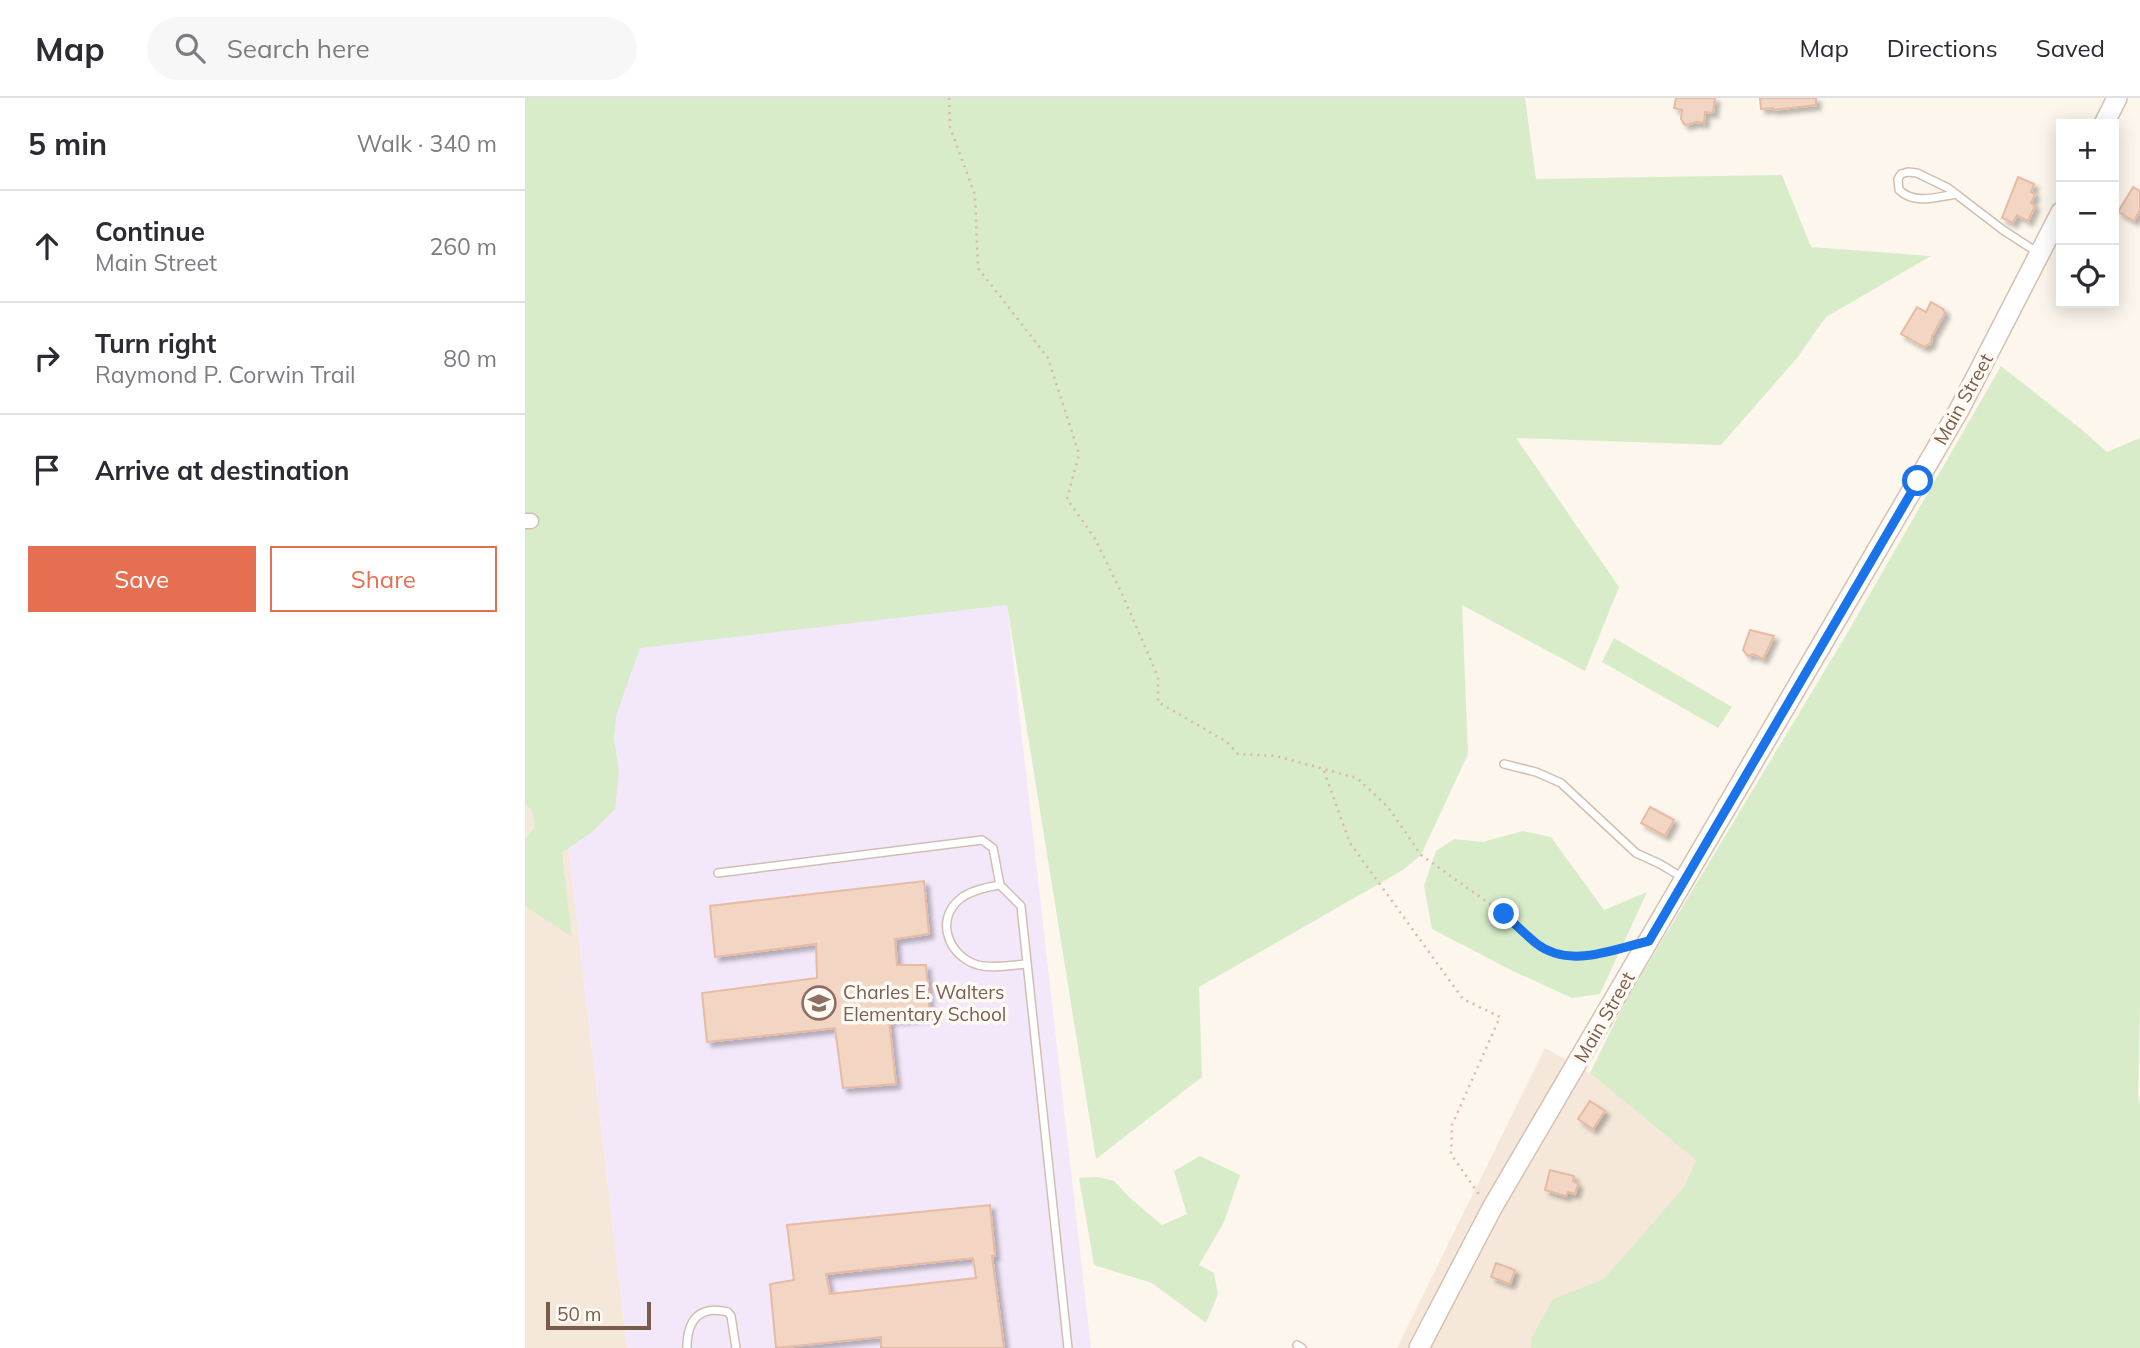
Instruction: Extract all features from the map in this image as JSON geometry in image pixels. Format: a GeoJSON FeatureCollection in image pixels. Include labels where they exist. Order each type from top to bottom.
{"type":"FeatureCollection","features":[{"type":"Feature","properties":{"kind":"main road"},"geometry":{"type":"LineString","coordinates":[[2107,119],[2117,98]]}},
{"type":"Feature","properties":{"kind":"main road","name":"Main Street"},"geometry":{"type":"LineString","coordinates":[[1419,1348],[1492,1208],[1959,410],[2056,222]]}},
{"type":"Feature","properties":{"kind":"lane"},"geometry":{"type":"LineString","coordinates":[[1956,194],[1921,199],[1907,197],[1899,190],[1898,179],[1901,174],[1917,173],[1956,194],[2040,254]]}},
{"type":"Feature","properties":{"kind":"lane"},"geometry":{"type":"LineString","coordinates":[[1504,764],[1536,772],[1561,783],[1636,853],[1685,879]]}},
{"type":"Feature","properties":{"kind":"lane"},"geometry":{"type":"LineString","coordinates":[[718,873],[982,840],[993,848],[1000,885],[1021,906],[1068,1348]]}},
{"type":"Feature","properties":{"kind":"lane"},"geometry":{"type":"LineString","coordinates":[[1000,885],[970,893],[954,905],[946,920],[948,939],[956,954],[977,965],[989,967],[1027,964]]}},
{"type":"Feature","properties":{"kind":"lane"},"geometry":{"type":"LineString","coordinates":[[687,1348],[687,1332],[698,1315],[712,1309],[728,1312],[736,1348]]}},
{"type":"Feature","properties":{"kind":"path"},"geometry":{"type":"LineString","coordinates":[[949,98],[950,127],[975,195],[978,268],[1048,358],[1079,454],[1067,499],[1094,537],[1124,598],[1158,677],[1158,702],[1227,742],[1238,754],[1276,756],[1357,778],[1388,807],[1421,855],[1504,914],[1539,946],[1567,956],[1607,953],[1649,941]]}},
{"type":"Feature","properties":{"kind":"path"},"geometry":{"type":"LineString","coordinates":[[1324,769],[1350,842],[1463,999],[1500,1017],[1452,1125],[1451,1154],[1483,1201],[1492,1208]]}},
{"type":"Feature","properties":{"kind":"shaded area"},"geometry":{"type":"Polygon","coordinates":[[[525,478],[546,658],[627,1348],[525,1348],[525,478]]]}},
{"type":"Feature","properties":{"kind":"shaded area","name":"Charles E. Walters Elementary School"},"geometry":{"type":"Polygon","coordinates":[[[1007,605],[1091,1348],[627,1348],[546,658],[1007,605]]]}},
{"type":"Feature","properties":{"kind":"shaded area"},"geometry":{"type":"Polygon","coordinates":[[[1545,1048],[1727,1150],[1611,1348],[1397,1348],[1545,1048]]]}},
{"type":"Feature","properties":{"kind":"green space"},"geometry":{"type":"Polygon","coordinates":[[[525,98],[1525,98],[1536,179],[1782,175],[1811,247],[1931,256],[1826,317],[1797,358],[1721,445],[1516,438],[1619,587],[1585,671],[1462,605],[1468,754],[1421,855],[1403,870],[1199,987],[1202,1077],[1096,1159],[1007,605],[640,648],[616,716],[614,739],[619,771],[615,809],[592,832],[562,853],[572,937],[525,906],[525,839],[535,827],[532,810],[525,804],[525,98]]]}},
{"type":"Feature","properties":{"kind":"green space"},"geometry":{"type":"Polygon","coordinates":[[[2001,366],[2107,452],[2140,438],[2140,1348],[1531,1348],[1532,1337],[1553,1299],[1604,1279],[1684,1187],[1696,1160],[1590,1073],[1625,1002],[1848,632],[2001,366]]]}},
{"type":"Feature","properties":{"kind":"green space"},"geometry":{"type":"Polygon","coordinates":[[[1614,638],[1732,707],[1718,728],[1602,662],[1614,638]]]}},
{"type":"Feature","properties":{"kind":"green space"},"geometry":{"type":"Polygon","coordinates":[[[1523,831],[1551,837],[1604,910],[1647,892],[1600,994],[1572,998],[1432,929],[1424,886],[1436,851],[1454,839],[1482,842],[1523,831]]]}},
{"type":"Feature","properties":{"kind":"green space"},"geometry":{"type":"Polygon","coordinates":[[[1200,1156],[1240,1175],[1224,1222],[1199,1265],[1214,1273],[1218,1294],[1206,1323],[1152,1283],[1094,1265],[1079,1178],[1098,1177],[1114,1181],[1162,1225],[1187,1214],[1174,1171],[1200,1156]]]}},
{"type":"Feature","properties":{"kind":"building"},"geometry":{"type":"Polygon","coordinates":[[[1676,98],[1715,98],[1713,113],[1705,112],[1704,123],[1685,125],[1681,119],[1682,110],[1674,108],[1676,98]]]}},
{"type":"Feature","properties":{"kind":"building"},"geometry":{"type":"Polygon","coordinates":[[[1760,98],[1816,98],[1816,105],[1761,109],[1760,98]]]}},
{"type":"Feature","properties":{"kind":"building"},"geometry":{"type":"Polygon","coordinates":[[[2018,177],[2034,184],[2031,192],[2035,194],[2031,203],[2035,206],[2028,221],[2017,215],[2013,223],[2002,218],[2018,177]]]}},
{"type":"Feature","properties":{"kind":"building"},"geometry":{"type":"Polygon","coordinates":[[[2133,187],[2140,191],[2140,210],[2134,221],[2119,210],[2133,187]]]}},
{"type":"Feature","properties":{"kind":"building"},"geometry":{"type":"Polygon","coordinates":[[[1931,302],[1945,313],[1931,343],[1924,347],[1901,334],[1917,307],[1926,312],[1931,302]]]}},
{"type":"Feature","properties":{"kind":"building"},"geometry":{"type":"Polygon","coordinates":[[[1750,630],[1774,636],[1763,659],[1753,654],[1748,656],[1743,650],[1750,630]]]}},
{"type":"Feature","properties":{"kind":"building"},"geometry":{"type":"Polygon","coordinates":[[[1650,807],[1674,820],[1665,836],[1641,823],[1650,807]]]}},
{"type":"Feature","properties":{"kind":"building"},"geometry":{"type":"Polygon","coordinates":[[[924,881],[929,934],[895,939],[897,965],[926,965],[930,1017],[889,1020],[896,1084],[843,1088],[835,1028],[707,1042],[702,993],[817,978],[816,944],[715,957],[710,906],[924,881]]]}},
{"type":"Feature","properties":{"kind":"building"},"geometry":{"type":"Polygon","coordinates":[[[1590,1101],[1605,1111],[1593,1129],[1578,1119],[1590,1101]]]}},
{"type":"Feature","properties":{"kind":"building"},"geometry":{"type":"Polygon","coordinates":[[[1550,1170],[1574,1176],[1573,1181],[1578,1184],[1575,1194],[1568,1192],[1566,1196],[1545,1190],[1550,1170]]]}},
{"type":"Feature","properties":{"kind":"building"},"geometry":{"type":"Polygon","coordinates":[[[990,1205],[995,1256],[992,1256],[1004,1348],[881,1348],[881,1337],[776,1348],[770,1284],[794,1280],[787,1225],[990,1205]],[[973,1258],[826,1274],[830,1294],[976,1278],[973,1258]]]}},
{"type":"Feature","properties":{"kind":"building"},"geometry":{"type":"Polygon","coordinates":[[[1496,1263],[1515,1270],[1510,1284],[1491,1277],[1496,1263]]]}},
{"type":"Feature","properties":{"kind":"place","name":"Charles E. Walters Elementary School"},"geometry":{"type":"Point","coordinates":[819,1003]}},
{"type":"Feature","properties":{"kind":"route"},"geometry":{"type":"LineString","coordinates":[[1504,914],[1539,946],[1567,956],[1607,953],[1649,941],[1918,481]]}}]}
